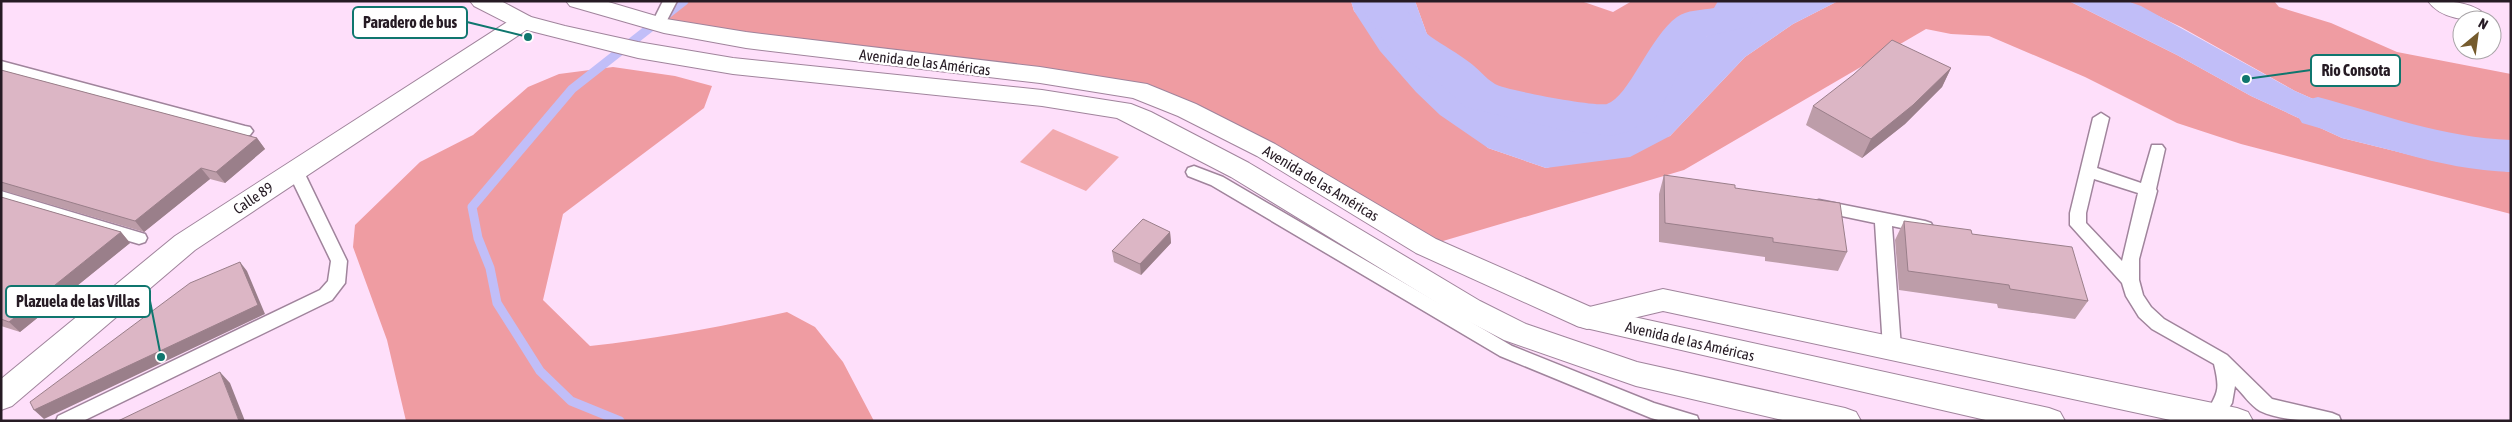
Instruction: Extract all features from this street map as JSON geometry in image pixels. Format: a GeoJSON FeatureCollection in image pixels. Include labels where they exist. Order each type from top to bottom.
{"type":"FeatureCollection","features":[{"type":"Feature","properties":{"kind":"main road","name":"Avenida de las Américas"},"geometry":{"type":"LineString","coordinates":[[482,1],[523,22],[638,50],[733,66],[1042,98],[1122,110],[1142,118],[1240,170],[1470,309],[1515,332],[1636,374],[1845,421]]}},
{"type":"Feature","properties":{"kind":"main road","name":"Avenida de las Américas"},"geometry":{"type":"LineString","coordinates":[[578,1],[664,13],[746,40],[943,65],[1040,74],[1138,90],[1187,110],[1266,150],[1426,246],[1587,318],[2050,421]]}},
{"type":"Feature","properties":{"kind":"main road"},"geometry":{"type":"LineString","coordinates":[[2440,1],[2458,10]]}},
{"type":"Feature","properties":{"kind":"main road","name":"Calle 89"},"geometry":{"type":"LineString","coordinates":[[1,397],[185,243],[523,22]]}},
{"type":"Feature","properties":{"kind":"main road"},"geometry":{"type":"LineString","coordinates":[[1587,318],[1663,300],[2212,418]]}},
{"type":"Feature","properties":{"kind":"lane"},"geometry":{"type":"LineString","coordinates":[[1,66],[245,131]]}},
{"type":"Feature","properties":{"kind":"lane"},"geometry":{"type":"LineString","coordinates":[[2101,118],[2078,213],[2078,225],[2130,280]]}},
{"type":"Feature","properties":{"kind":"lane"},"geometry":{"type":"LineString","coordinates":[[2157,149],[2149,191],[2131,259],[2130,280],[2135,296],[2145,312],[2158,324],[2222,360],[2266,405],[2332,421]]}},
{"type":"Feature","properties":{"kind":"lane"},"geometry":{"type":"LineString","coordinates":[[65,421],[326,295],[336,283],[339,261],[295,170]]}},
{"type":"Feature","properties":{"kind":"lane"},"geometry":{"type":"LineString","coordinates":[[2089,171],[2149,191]]}},
{"type":"Feature","properties":{"kind":"lane"},"geometry":{"type":"LineString","coordinates":[[1194,172],[1217,181],[1506,351],[1652,410],[1690,421]]}},
{"type":"Feature","properties":{"kind":"lane"},"geometry":{"type":"LineString","coordinates":[[1,196],[139,238]]}},
{"type":"Feature","properties":{"kind":"lane"},"geometry":{"type":"LineString","coordinates":[[1806,203],[1941,230]]}},
{"type":"Feature","properties":{"kind":"lane"},"geometry":{"type":"LineString","coordinates":[[1883,218],[1892,348]]}},
{"type":"Feature","properties":{"kind":"lane"},"geometry":{"type":"LineString","coordinates":[[2212,418],[2222,408],[2226,398],[2228,386],[2222,360]]}},
{"type":"Feature","properties":{"kind":"shaded area"},"geometry":{"type":"Polygon","coordinates":[[[680,1],[1351,1],[1354,11],[1488,148],[1546,168],[1670,136],[1745,57],[1793,24],[1838,1],[2069,1],[2177,55],[2251,96],[2342,138],[2435,161],[2511,172],[2511,214],[2241,144],[2177,123],[2085,77],[1989,36],[1951,34],[1926,29],[1684,170],[1426,246],[1138,90],[664,26],[680,1]]]}},
{"type":"Feature","properties":{"kind":"shaded area"},"geometry":{"type":"Polygon","coordinates":[[[1415,1],[1581,1],[1613,12],[1632,1],[1756,1],[1701,40],[1640,106],[1611,121],[1520,119],[1481,97],[1437,62],[1415,1]]]}},
{"type":"Feature","properties":{"kind":"shaded area"},"geometry":{"type":"Polygon","coordinates":[[[2127,1],[2274,1],[2279,7],[2331,23],[2397,52],[2511,74],[2511,155],[2417,142],[2381,129],[2295,91],[2181,27],[2127,1]]]}},
{"type":"Feature","properties":{"kind":"shaded area"},"geometry":{"type":"Polygon","coordinates":[[[613,67],[675,76],[712,86],[704,108],[563,214],[543,300],[590,346],[689,332],[787,312],[815,327],[843,362],[874,421],[406,421],[387,340],[353,247],[355,225],[420,162],[473,135],[528,87],[559,74],[613,67]]]}},
{"type":"Feature","properties":{"kind":"shaded area"},"geometry":{"type":"Polygon","coordinates":[[[1053,129],[1119,157],[1086,191],[1020,162],[1053,129]]]}},
{"type":"Feature","properties":{"kind":"water"},"geometry":{"type":"Polygon","coordinates":[[[1351,1],[1415,1],[1437,62],[1481,97],[1520,119],[1611,121],[1640,106],[1701,40],[1756,1],[1838,1],[1793,24],[1745,57],[1670,136],[1630,157],[1546,168],[1488,148],[1440,115],[1416,92],[1380,51],[1354,11],[1351,1]]]}},
{"type":"Feature","properties":{"kind":"water"},"geometry":{"type":"Polygon","coordinates":[[[2069,1],[2127,1],[2141,6],[2295,91],[2381,129],[2417,142],[2511,155],[2511,172],[2435,161],[2342,138],[2251,96],[2177,55],[2069,1]]]}},
{"type":"Feature","properties":{"kind":"building"},"geometry":{"type":"Polygon","coordinates":[[[1892,40],[1951,68],[1913,105],[1871,139],[1813,106],[1853,75],[1892,40]]]}},
{"type":"Feature","properties":{"kind":"building"},"geometry":{"type":"Polygon","coordinates":[[[1,70],[257,138],[216,172],[201,168],[135,221],[1,182],[1,70]]]}},
{"type":"Feature","properties":{"kind":"building"},"geometry":{"type":"Polygon","coordinates":[[[1664,175],[1735,185],[1735,188],[1840,203],[1847,252],[1773,242],[1773,238],[1665,223],[1664,175]]]}},
{"type":"Feature","properties":{"kind":"building"},"geometry":{"type":"Polygon","coordinates":[[[1,197],[121,232],[9,322],[1,319],[1,197]]]}},
{"type":"Feature","properties":{"kind":"building"},"geometry":{"type":"Polygon","coordinates":[[[1143,219],[1170,232],[1140,264],[1112,251],[1143,219]]]}},
{"type":"Feature","properties":{"kind":"building"},"geometry":{"type":"Polygon","coordinates":[[[1904,221],[1971,230],[1972,234],[2072,247],[2088,301],[2010,289],[2009,285],[1908,271],[1904,221]]]}},
{"type":"Feature","properties":{"kind":"building"},"geometry":{"type":"Polygon","coordinates":[[[240,262],[258,305],[34,410],[30,402],[190,283],[240,262]]]}},
{"type":"Feature","properties":{"kind":"building"},"geometry":{"type":"Polygon","coordinates":[[[220,372],[239,421],[118,421],[220,372]]]}},
{"type":"Feature","properties":{"kind":"waterway"},"geometry":{"type":"LineString","coordinates":[[620,421],[571,401],[540,371],[497,303],[490,268],[478,238],[472,207],[572,89],[684,1]]}},
{"type":"Feature","properties":{"kind":"waterway"},"geometry":{"type":"LineString","coordinates":[[1383,1],[1385,11],[1403,37],[1454,72],[1481,97],[1562,115],[1611,121],[1640,106],[1642,97],[1671,47],[1693,25],[1733,18],[1735,7],[1749,1]]}},
{"type":"Feature","properties":{"kind":"waterway"},"geometry":{"type":"LineString","coordinates":[[2318,112],[2381,129],[2417,142],[2479,155],[2511,156]]}},
{"type":"Feature","properties":{"kind":"place","name":"Paradero de bus"},"geometry":{"type":"Point","coordinates":[528,37]}},
{"type":"Feature","properties":{"kind":"place","name":"Rio Consota"},"geometry":{"type":"Point","coordinates":[2246,79]}},
{"type":"Feature","properties":{"kind":"place","name":"Plazuela de las Villas"},"geometry":{"type":"Point","coordinates":[161,357]}}]}
